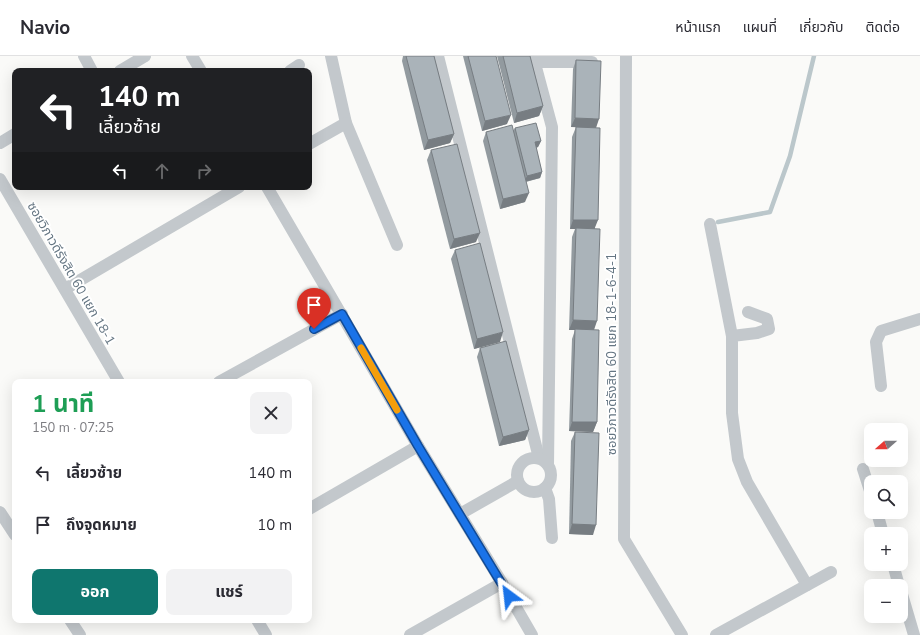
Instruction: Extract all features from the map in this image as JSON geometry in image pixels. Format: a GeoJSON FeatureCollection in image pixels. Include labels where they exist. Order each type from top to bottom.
{"type":"FeatureCollection","features":[{"type":"Feature","properties":{"kind":"street"},"geometry":{"type":"LineString","coordinates":[[84,56],[90,68]]}},
{"type":"Feature","properties":{"kind":"street"},"geometry":{"type":"LineString","coordinates":[[125,68],[145,56]]}},
{"type":"Feature","properties":{"kind":"street"},"geometry":{"type":"LineString","coordinates":[[192,56],[199,68]]}},
{"type":"Feature","properties":{"kind":"street"},"geometry":{"type":"LineString","coordinates":[[331,56],[346,123],[397,245]]}},
{"type":"Feature","properties":{"kind":"street"},"geometry":{"type":"LineString","coordinates":[[438,56],[532,426],[543,462]]}},
{"type":"Feature","properties":{"kind":"street","name":"ซอยวิภาวดีรังสิต 60 แยก 18-1-6-4-1"},"geometry":{"type":"LineString","coordinates":[[626,56],[624,539],[682,635]]}},
{"type":"Feature","properties":{"kind":"street"},"geometry":{"type":"LineString","coordinates":[[543,462],[552,127],[534,59],[593,62]]}},
{"type":"Feature","properties":{"kind":"street"},"geometry":{"type":"LineString","coordinates":[[312,142],[346,123]]}},
{"type":"Feature","properties":{"kind":"street"},"geometry":{"type":"LineString","coordinates":[[0,143],[12,136]]}},
{"type":"Feature","properties":{"kind":"street","name":"ซอยวิภาวดีรังสิต 60 แยก 18-1"},"geometry":{"type":"LineString","coordinates":[[0,179],[117,379]]}},
{"type":"Feature","properties":{"kind":"street"},"geometry":{"type":"LineString","coordinates":[[65,288],[234,190]]}},
{"type":"Feature","properties":{"kind":"street"},"geometry":{"type":"LineString","coordinates":[[270,190],[418,446],[532,635]]}},
{"type":"Feature","properties":{"kind":"street"},"geometry":{"type":"LineString","coordinates":[[710,224],[732,336],[732,413],[738,459],[747,482],[807,585]]}},
{"type":"Feature","properties":{"kind":"street"},"geometry":{"type":"LineString","coordinates":[[732,336],[770,330],[767,319],[748,312]]}},
{"type":"Feature","properties":{"kind":"street"},"geometry":{"type":"LineString","coordinates":[[224,379],[342,314]]}},
{"type":"Feature","properties":{"kind":"street"},"geometry":{"type":"LineString","coordinates":[[881,386],[876,342],[881,331],[920,319]]}},
{"type":"Feature","properties":{"kind":"street"},"geometry":{"type":"LineString","coordinates":[[312,507],[418,446]]}},
{"type":"Feature","properties":{"kind":"street"},"geometry":{"type":"LineString","coordinates":[[532,457],[543,462],[550,468],[551,475],[549,482],[545,488],[538,491],[531,492],[526,490],[518,481],[516,476],[517,469],[525,459],[532,457]]}},
{"type":"Feature","properties":{"kind":"street"},"geometry":{"type":"LineString","coordinates":[[863,469],[865,475]]}},
{"type":"Feature","properties":{"kind":"street"},"geometry":{"type":"LineString","coordinates":[[460,514],[518,481]]}},
{"type":"Feature","properties":{"kind":"street"},"geometry":{"type":"LineString","coordinates":[[545,488],[549,499],[552,538]]}},
{"type":"Feature","properties":{"kind":"street"},"geometry":{"type":"LineString","coordinates":[[0,512],[12,530]]}},
{"type":"Feature","properties":{"kind":"street"},"geometry":{"type":"LineString","coordinates":[[716,635],[831,572]]}},
{"type":"Feature","properties":{"kind":"street"},"geometry":{"type":"LineString","coordinates":[[410,635],[502,583]]}},
{"type":"Feature","properties":{"kind":"street"},"geometry":{"type":"LineString","coordinates":[[908,615],[914,635]]}},
{"type":"Feature","properties":{"kind":"street"},"geometry":{"type":"LineString","coordinates":[[72,623],[80,635]]}},
{"type":"Feature","properties":{"kind":"street"},"geometry":{"type":"LineString","coordinates":[[259,623],[266,635]]}},
{"type":"Feature","properties":{"kind":"building"},"geometry":{"type":"Polygon","coordinates":[[[406,56],[434,56],[454,134],[428,140],[406,56]]]}},
{"type":"Feature","properties":{"kind":"building"},"geometry":{"type":"Polygon","coordinates":[[[468,56],[496,56],[511,115],[485,121],[468,56]]]}},
{"type":"Feature","properties":{"kind":"building"},"geometry":{"type":"Polygon","coordinates":[[[503,56],[530,56],[543,106],[517,113],[503,56]]]}},
{"type":"Feature","properties":{"kind":"building"},"geometry":{"type":"Polygon","coordinates":[[[576,60],[601,61],[599,119],[575,118],[576,60]]]}},
{"type":"Feature","properties":{"kind":"building"},"geometry":{"type":"Polygon","coordinates":[[[536,123],[541,141],[535,142],[542,172],[527,176],[515,128],[536,123]]]}},
{"type":"Feature","properties":{"kind":"building"},"geometry":{"type":"Polygon","coordinates":[[[512,125],[529,193],[503,199],[486,132],[512,125]]]}},
{"type":"Feature","properties":{"kind":"building"},"geometry":{"type":"Polygon","coordinates":[[[576,127],[600,128],[598,220],[573,220],[576,127]]]}},
{"type":"Feature","properties":{"kind":"building"},"geometry":{"type":"Polygon","coordinates":[[[457,144],[480,233],[454,239],[431,150],[457,144]]]}},
{"type":"Feature","properties":{"kind":"building"},"geometry":{"type":"Polygon","coordinates":[[[576,228],[600,229],[597,321],[573,320],[576,228]]]}},
{"type":"Feature","properties":{"kind":"building"},"geometry":{"type":"Polygon","coordinates":[[[480,243],[503,332],[477,339],[455,250],[480,243]]]}},
{"type":"Feature","properties":{"kind":"building"},"geometry":{"type":"Polygon","coordinates":[[[575,329],[599,330],[597,422],[572,422],[575,329]]]}},
{"type":"Feature","properties":{"kind":"building"},"geometry":{"type":"Polygon","coordinates":[[[506,341],[529,430],[503,437],[480,348],[506,341]]]}},
{"type":"Feature","properties":{"kind":"building"},"geometry":{"type":"Polygon","coordinates":[[[575,432],[599,433],[596,525],[572,524],[575,432]]]}},
{"type":"Feature","properties":{"kind":"waterway"},"geometry":{"type":"LineString","coordinates":[[718,222],[770,212],[790,156],[814,56]]}},
{"type":"Feature","properties":{"kind":"slow traffic"},"geometry":{"type":"LineString","coordinates":[[361,348],[397,410]]}},
{"type":"Feature","properties":{"kind":"route"},"geometry":{"type":"LineString","coordinates":[[314,329],[342,314],[418,446],[509,596]]}}]}
